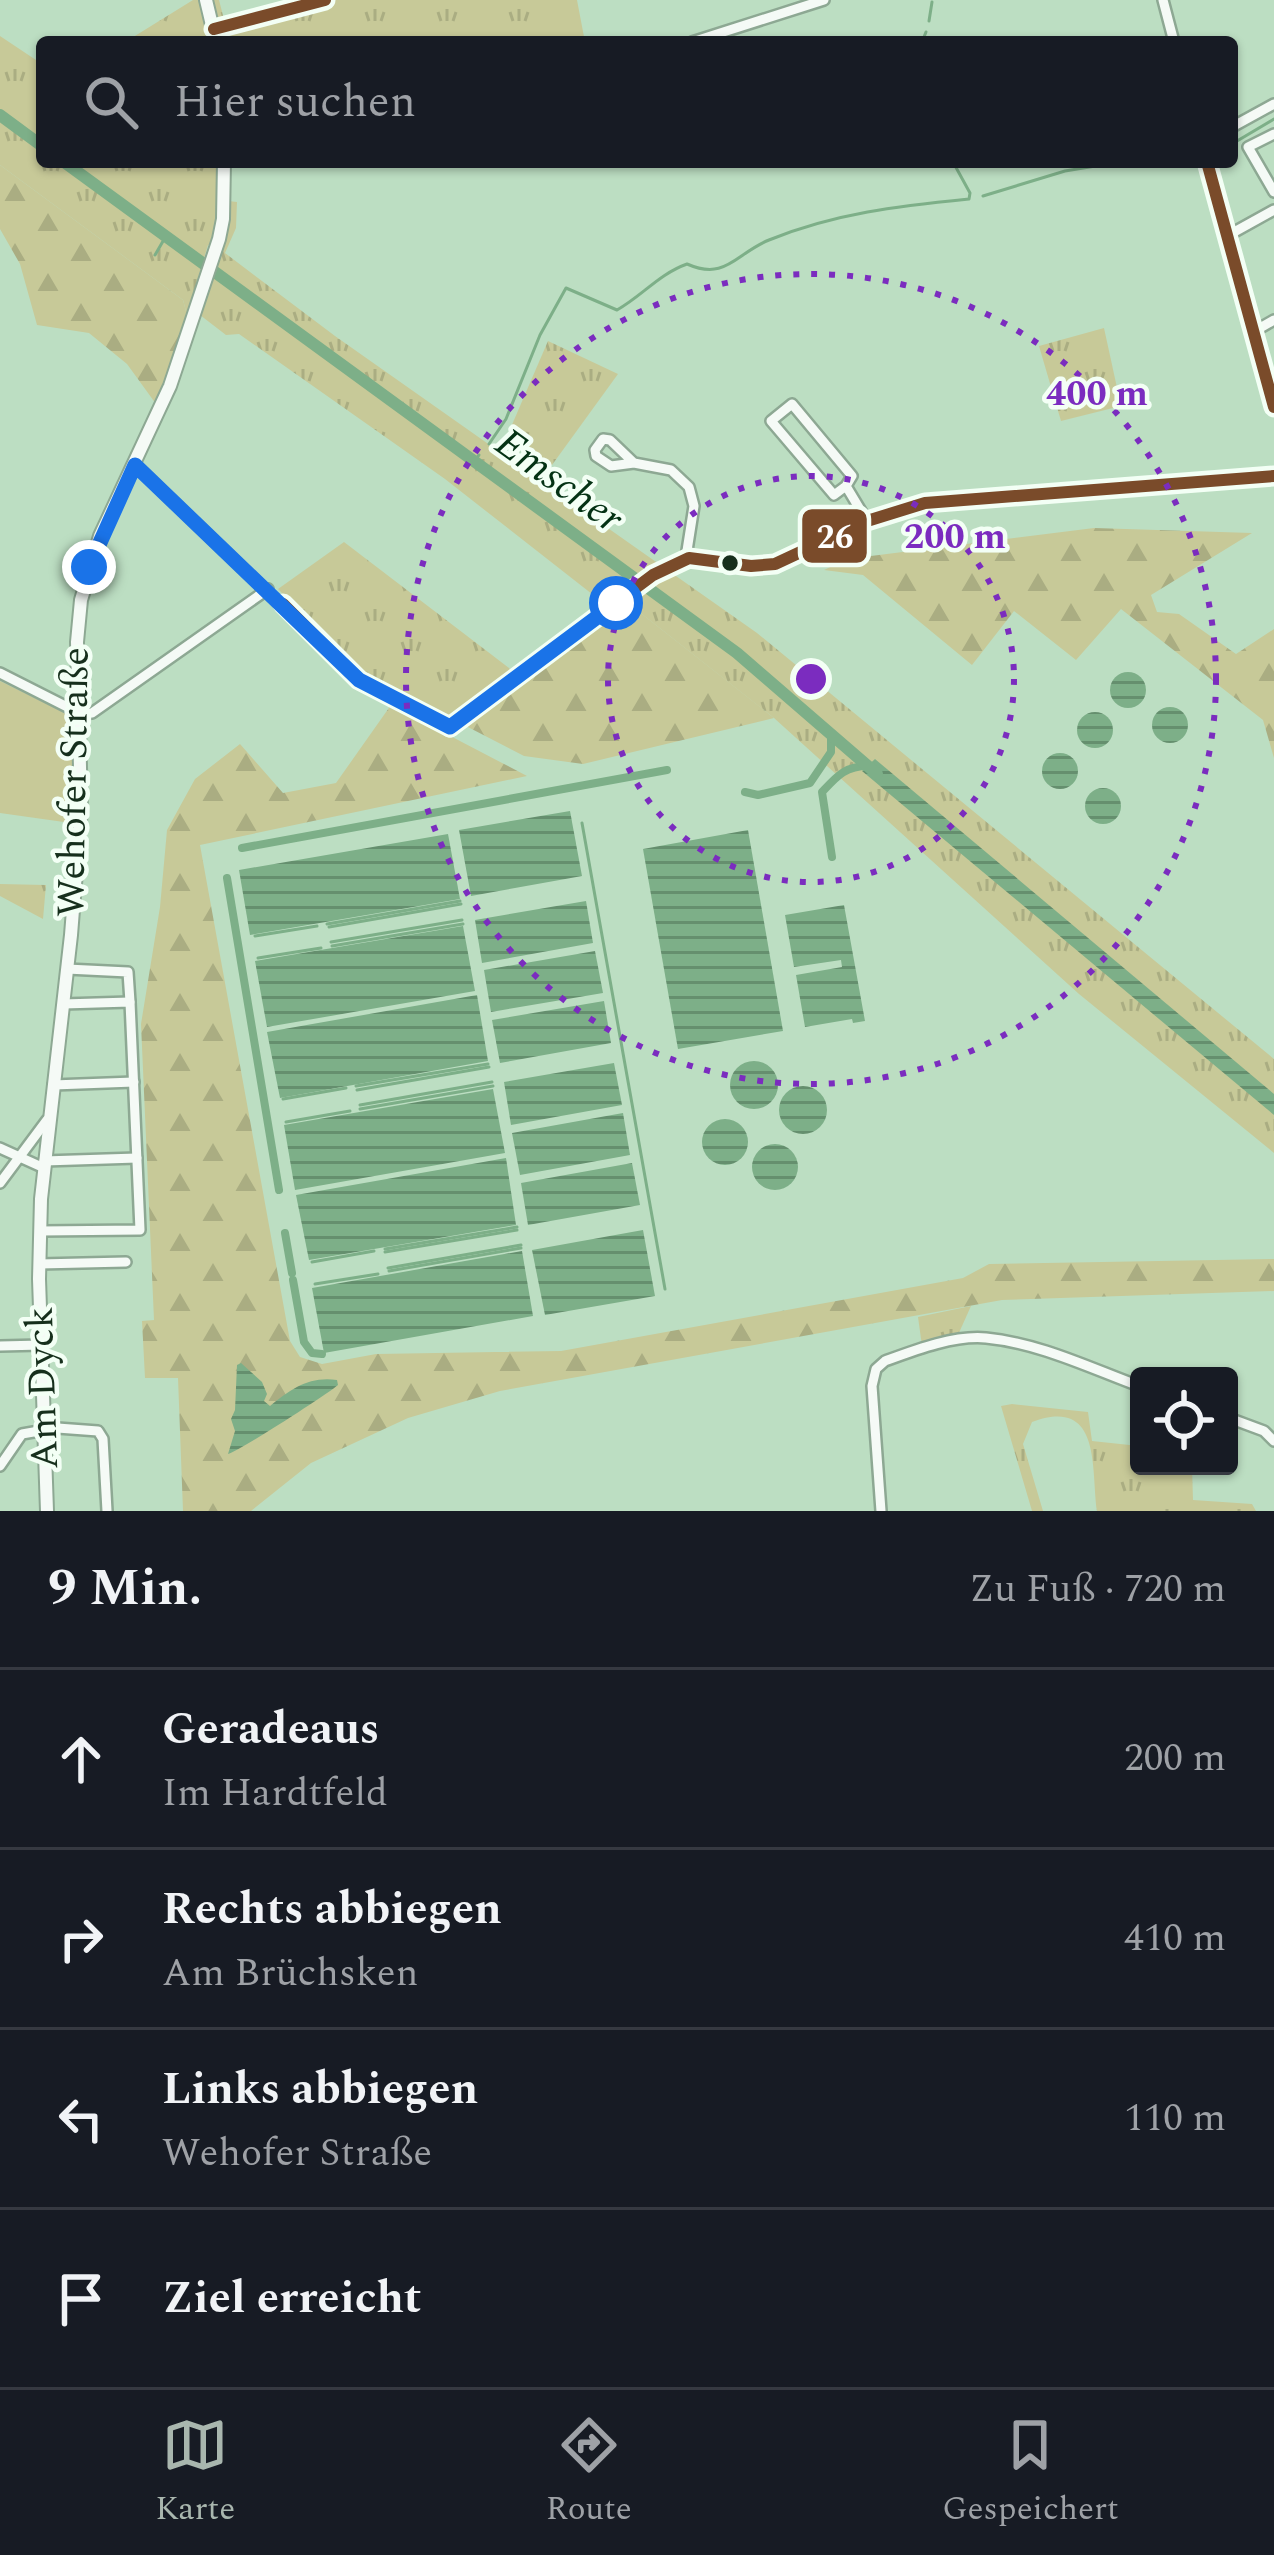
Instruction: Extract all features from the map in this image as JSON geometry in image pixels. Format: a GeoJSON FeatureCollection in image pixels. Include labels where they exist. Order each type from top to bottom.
{"type":"FeatureCollection","features":[{"type":"Feature","properties":{"kind":"main road"},"geometry":{"type":"LineString","coordinates":[[206,0],[215,36]]}},
{"type":"Feature","properties":{"kind":"main road","name":"Wehofer Straße"},"geometry":{"type":"LineString","coordinates":[[67,968],[81,809],[77,642],[84,584],[109,516],[170,386],[223,219],[224,168]]}},
{"type":"Feature","properties":{"kind":"main road","name":"Am Dyck"},"geometry":{"type":"LineString","coordinates":[[47,1511],[41,1429],[40,1231],[67,968]]}},
{"type":"Feature","properties":{"kind":"street"},"geometry":{"type":"LineString","coordinates":[[215,36],[325,0]]}},
{"type":"Feature","properties":{"kind":"street"},"geometry":{"type":"LineString","coordinates":[[711,36],[824,0]]}},
{"type":"Feature","properties":{"kind":"street"},"geometry":{"type":"LineString","coordinates":[[1167,2],[1173,36]]}},
{"type":"Feature","properties":{"kind":"street"},"geometry":{"type":"LineString","coordinates":[[1238,124],[1274,104]]}},
{"type":"Feature","properties":{"kind":"street"},"geometry":{"type":"LineString","coordinates":[[1274,134],[1249,147],[1274,192]]}},
{"type":"Feature","properties":{"kind":"street"},"geometry":{"type":"LineString","coordinates":[[1209,168],[1274,407]]}},
{"type":"Feature","properties":{"kind":"street"},"geometry":{"type":"LineString","coordinates":[[1227,236],[1274,210]]}},
{"type":"Feature","properties":{"kind":"street"},"geometry":{"type":"LineString","coordinates":[[1253,332],[1274,320]]}},
{"type":"Feature","properties":{"kind":"street"},"geometry":{"type":"LineString","coordinates":[[791,404],[852,476],[846,486],[834,495],[771,421],[791,404]]}},
{"type":"Feature","properties":{"kind":"street"},"geometry":{"type":"LineString","coordinates":[[634,463],[671,470],[689,487],[694,506],[686,557]]}},
{"type":"Feature","properties":{"kind":"street"},"geometry":{"type":"LineString","coordinates":[[135,465],[359,680],[450,727],[653,575],[686,557],[711,556],[764,566],[867,521],[925,502],[1274,476]]}},
{"type":"Feature","properties":{"kind":"street"},"geometry":{"type":"LineString","coordinates":[[846,486],[867,521]]}},
{"type":"Feature","properties":{"kind":"street"},"geometry":{"type":"LineString","coordinates":[[0,673],[80,714],[92,713],[268,589]]}},
{"type":"Feature","properties":{"kind":"street"},"geometry":{"type":"LineString","coordinates":[[40,1231],[140,1230],[128,972],[67,968]]}},
{"type":"Feature","properties":{"kind":"street"},"geometry":{"type":"LineString","coordinates":[[63,1004],[130,1002]]}},
{"type":"Feature","properties":{"kind":"street"},"geometry":{"type":"LineString","coordinates":[[53,1085],[134,1082]]}},
{"type":"Feature","properties":{"kind":"street"},"geometry":{"type":"LineString","coordinates":[[0,1183],[49,1118]]}},
{"type":"Feature","properties":{"kind":"street"},"geometry":{"type":"LineString","coordinates":[[0,1148],[44,1164],[137,1158]]}},
{"type":"Feature","properties":{"kind":"street","name":"Am Dyck"},"geometry":{"type":"LineString","coordinates":[[39,1264],[126,1262]]}},
{"type":"Feature","properties":{"kind":"street"},"geometry":{"type":"LineString","coordinates":[[881,1511],[872,1386],[876,1370],[885,1361],[961,1339],[989,1338],[1084,1363],[1130,1382]]}},
{"type":"Feature","properties":{"kind":"street"},"geometry":{"type":"LineString","coordinates":[[0,1346],[42,1345]]}},
{"type":"Feature","properties":{"kind":"street"},"geometry":{"type":"LineString","coordinates":[[1238,1421],[1264,1431],[1274,1441]]}},
{"type":"Feature","properties":{"kind":"street"},"geometry":{"type":"LineString","coordinates":[[0,1466],[22,1434],[41,1429],[98,1431],[103,1439],[106,1511]]}},
{"type":"Feature","properties":{"kind":"green space"},"geometry":{"type":"Polygon","coordinates":[[[193,0],[219,0],[226,27],[331,0],[577,0],[584,36],[135,36],[193,0]]]}},
{"type":"Feature","properties":{"kind":"green space"},"geometry":{"type":"Polygon","coordinates":[[[0,36],[36,60],[36,168],[220,168],[220,200],[237,202],[236,228],[225,253],[335,336],[757,633],[1274,1059],[1274,1153],[1079,994],[774,718],[619,596],[606,605],[445,479],[239,334],[226,335],[200,315],[221,250],[208,245],[187,315],[183,300],[0,165],[0,36]]]}},
{"type":"Feature","properties":{"kind":"green space"},"geometry":{"type":"Polygon","coordinates":[[[0,165],[183,300],[187,315],[156,404],[127,364],[89,333],[37,325],[20,264],[0,229],[0,165]]]}},
{"type":"Feature","properties":{"kind":"green space"},"geometry":{"type":"Polygon","coordinates":[[[1104,328],[1121,406],[1061,421],[1039,346],[1104,328]]]}},
{"type":"Feature","properties":{"kind":"green space"},"geometry":{"type":"Polygon","coordinates":[[[548,341],[618,374],[552,465],[508,434],[548,341]]]}},
{"type":"Feature","properties":{"kind":"green space"},"geometry":{"type":"Polygon","coordinates":[[[1094,528],[1252,533],[1151,595],[1157,612],[1179,614],[1236,654],[1274,629],[1274,758],[1263,720],[1121,609],[1076,660],[1014,611],[972,665],[863,575],[824,570],[847,559],[1094,528]]]}},
{"type":"Feature","properties":{"kind":"green space"},"geometry":{"type":"Polygon","coordinates":[[[344,542],[512,673],[448,720],[362,674],[278,589],[344,542]]]}},
{"type":"Feature","properties":{"kind":"green space"},"geometry":{"type":"Polygon","coordinates":[[[628,603],[774,718],[583,764],[524,756],[464,725],[628,603]]]}},
{"type":"Feature","properties":{"kind":"green space"},"geometry":{"type":"Polygon","coordinates":[[[0,681],[74,717],[71,823],[0,813],[0,681]]]}},
{"type":"Feature","properties":{"kind":"green space"},"geometry":{"type":"Polygon","coordinates":[[[391,705],[527,776],[200,845],[290,1341],[300,1357],[322,1364],[376,1354],[561,1351],[963,1278],[989,1264],[1274,1259],[1274,1291],[1002,1300],[500,1391],[408,1418],[311,1463],[251,1511],[183,1511],[178,1378],[145,1378],[142,1321],[154,1320],[141,1024],[167,830],[195,779],[240,744],[283,793],[336,783],[391,705]]]}},
{"type":"Feature","properties":{"kind":"green space"},"geometry":{"type":"Polygon","coordinates":[[[0,884],[46,885],[43,919],[0,896],[0,884]]]}},
{"type":"Feature","properties":{"kind":"green space"},"geometry":{"type":"Polygon","coordinates":[[[971,1306],[958,1335],[922,1346],[918,1317],[971,1306]]]}},
{"type":"Feature","properties":{"kind":"green space"},"geometry":{"type":"Polygon","coordinates":[[[1001,1406],[1088,1412],[1092,1441],[1130,1445],[1130,1475],[1192,1475],[1193,1500],[1252,1504],[1256,1511],[1097,1511],[1088,1441],[1071,1419],[1055,1417],[1032,1422],[1023,1444],[1043,1511],[1032,1511],[1001,1406]]]}},
{"type":"Feature","properties":{"kind":"shaded area"},"geometry":{"type":"Polygon","coordinates":[[[1128,672],[1141,677],[1146,690],[1141,703],[1128,708],[1115,703],[1110,690],[1115,677],[1128,672]]]}},
{"type":"Feature","properties":{"kind":"shaded area"},"geometry":{"type":"Polygon","coordinates":[[[1170,707],[1183,712],[1188,725],[1183,738],[1170,743],[1157,738],[1152,725],[1157,712],[1170,707]]]}},
{"type":"Feature","properties":{"kind":"shaded area"},"geometry":{"type":"Polygon","coordinates":[[[1095,712],[1108,717],[1113,730],[1108,743],[1095,748],[1082,743],[1077,730],[1082,717],[1095,712]]]}},
{"type":"Feature","properties":{"kind":"shaded area"},"geometry":{"type":"Polygon","coordinates":[[[1060,753],[1073,758],[1078,771],[1073,784],[1060,789],[1047,784],[1042,771],[1047,758],[1060,753]]]}},
{"type":"Feature","properties":{"kind":"shaded area"},"geometry":{"type":"Polygon","coordinates":[[[875,759],[1274,1094],[1274,1115],[862,771],[875,759]]]}},
{"type":"Feature","properties":{"kind":"shaded area"},"geometry":{"type":"Polygon","coordinates":[[[1103,788],[1116,793],[1121,806],[1116,819],[1103,824],[1090,819],[1085,806],[1090,793],[1103,788]]]}},
{"type":"Feature","properties":{"kind":"shaded area"},"geometry":{"type":"Polygon","coordinates":[[[570,811],[582,876],[471,896],[459,830],[570,811]]]}},
{"type":"Feature","properties":{"kind":"shaded area"},"geometry":{"type":"Polygon","coordinates":[[[748,830],[783,1031],[678,1049],[643,849],[748,830]]]}},
{"type":"Feature","properties":{"kind":"shaded area"},"geometry":{"type":"Polygon","coordinates":[[[448,834],[460,899],[250,935],[239,870],[448,834]]]}},
{"type":"Feature","properties":{"kind":"shaded area"},"geometry":{"type":"Polygon","coordinates":[[[586,901],[593,943],[482,963],[475,920],[586,901]]]}},
{"type":"Feature","properties":{"kind":"shaded area"},"geometry":{"type":"Polygon","coordinates":[[[844,905],[865,1021],[805,1027],[796,975],[842,967],[841,960],[794,967],[785,915],[844,905]]]}},
{"type":"Feature","properties":{"kind":"shaded area"},"geometry":{"type":"Polygon","coordinates":[[[463,926],[475,991],[267,1027],[255,961],[463,926]]]}},
{"type":"Feature","properties":{"kind":"shaded area"},"geometry":{"type":"Polygon","coordinates":[[[595,951],[603,993],[491,1012],[484,970],[595,951]]]}},
{"type":"Feature","properties":{"kind":"shaded area"},"geometry":{"type":"Polygon","coordinates":[[[477,995],[488,1061],[280,1098],[267,1032],[477,995]]]}},
{"type":"Feature","properties":{"kind":"shaded area"},"geometry":{"type":"Polygon","coordinates":[[[604,1001],[611,1043],[500,1063],[492,1020],[604,1001]]]}},
{"type":"Feature","properties":{"kind":"shaded area"},"geometry":{"type":"Polygon","coordinates":[[[754,1061],[771,1068],[778,1085],[771,1102],[754,1109],[737,1102],[730,1085],[737,1068],[754,1061]]]}},
{"type":"Feature","properties":{"kind":"shaded area"},"geometry":{"type":"Polygon","coordinates":[[[614,1063],[622,1105],[511,1125],[504,1082],[614,1063]]]}},
{"type":"Feature","properties":{"kind":"shaded area"},"geometry":{"type":"Polygon","coordinates":[[[803,1086],[820,1093],[827,1110],[820,1127],[803,1134],[786,1127],[779,1110],[786,1093],[803,1086]]]}},
{"type":"Feature","properties":{"kind":"shaded area"},"geometry":{"type":"Polygon","coordinates":[[[493,1089],[505,1153],[295,1190],[284,1125],[493,1089]]]}},
{"type":"Feature","properties":{"kind":"shaded area"},"geometry":{"type":"Polygon","coordinates":[[[623,1113],[630,1155],[520,1175],[512,1133],[623,1113]]]}},
{"type":"Feature","properties":{"kind":"shaded area"},"geometry":{"type":"Polygon","coordinates":[[[725,1119],[742,1125],[748,1142],[742,1159],[725,1165],[708,1159],[702,1142],[708,1125],[725,1119]]]}},
{"type":"Feature","properties":{"kind":"shaded area"},"geometry":{"type":"Polygon","coordinates":[[[775,1144],[792,1150],[798,1167],[792,1184],[775,1190],[758,1184],[752,1167],[758,1150],[775,1144]]]}},
{"type":"Feature","properties":{"kind":"shaded area"},"geometry":{"type":"Polygon","coordinates":[[[506,1158],[516,1225],[309,1260],[296,1195],[506,1158]]]}},
{"type":"Feature","properties":{"kind":"shaded area"},"geometry":{"type":"Polygon","coordinates":[[[632,1163],[640,1205],[528,1225],[521,1183],[632,1163]]]}},
{"type":"Feature","properties":{"kind":"shaded area"},"geometry":{"type":"Polygon","coordinates":[[[643,1230],[655,1296],[545,1315],[532,1250],[643,1230]]]}},
{"type":"Feature","properties":{"kind":"shaded area"},"geometry":{"type":"Polygon","coordinates":[[[522,1251],[533,1316],[324,1353],[312,1288],[522,1251]]]}},
{"type":"Feature","properties":{"kind":"shaded area"},"geometry":{"type":"Polygon","coordinates":[[[241,1363],[262,1382],[267,1394],[264,1401],[270,1406],[309,1382],[337,1380],[338,1385],[228,1454],[235,1431],[231,1419],[237,1365],[241,1363]]]}},
{"type":"Feature","properties":{"kind":"waterway"},"geometry":{"type":"LineString","coordinates":[[929,21],[932,2]]}},
{"type":"Feature","properties":{"kind":"waterway"},"geometry":{"type":"LineString","coordinates":[[924,36],[926,32]]}},
{"type":"Feature","properties":{"kind":"waterway","name":"Emscher"},"geometry":{"type":"LineString","coordinates":[[0,115],[36,142]]}},
{"type":"Feature","properties":{"kind":"waterway"},"geometry":{"type":"LineString","coordinates":[[1238,140],[1274,119]]}},
{"type":"Feature","properties":{"kind":"waterway","name":"Emscher"},"geometry":{"type":"LineString","coordinates":[[72,168],[737,653],[877,774]]}},
{"type":"Feature","properties":{"kind":"waterway"},"geometry":{"type":"LineString","coordinates":[[489,444],[506,419],[540,335],[566,288],[617,310],[687,264],[721,268],[769,240],[818,223],[969,199],[956,168]]}},
{"type":"Feature","properties":{"kind":"waterway"},"geometry":{"type":"LineString","coordinates":[[983,196],[1083,168]]}},
{"type":"Feature","properties":{"kind":"waterway"},"geometry":{"type":"LineString","coordinates":[[155,255],[166,236]]}},
{"type":"Feature","properties":{"kind":"waterway"},"geometry":{"type":"LineString","coordinates":[[475,460],[479,455]]}},
{"type":"Feature","properties":{"kind":"waterway"},"geometry":{"type":"LineString","coordinates":[[745,792],[758,795],[810,783],[831,752],[831,735]]}},
{"type":"Feature","properties":{"kind":"waterway"},"geometry":{"type":"LineString","coordinates":[[832,857],[822,792],[847,770],[868,766]]}},
{"type":"Feature","properties":{"kind":"waterway"},"geometry":{"type":"LineString","coordinates":[[242,848],[667,770]]}},
{"type":"Feature","properties":{"kind":"waterway"},"geometry":{"type":"LineString","coordinates":[[582,823],[665,1289]]}},
{"type":"Feature","properties":{"kind":"waterway"},"geometry":{"type":"LineString","coordinates":[[227,878],[279,1190]]}},
{"type":"Feature","properties":{"kind":"waterway"},"geometry":{"type":"LineString","coordinates":[[327,924],[460,901]]}},
{"type":"Feature","properties":{"kind":"waterway"},"geometry":{"type":"LineString","coordinates":[[329,927],[461,904]]}},
{"type":"Feature","properties":{"kind":"waterway"},"geometry":{"type":"LineString","coordinates":[[331,942],[462,920]]}},
{"type":"Feature","properties":{"kind":"waterway"},"geometry":{"type":"LineString","coordinates":[[332,946],[463,924]]}},
{"type":"Feature","properties":{"kind":"waterway"},"geometry":{"type":"LineString","coordinates":[[255,936],[317,926]]}},
{"type":"Feature","properties":{"kind":"waterway"},"geometry":{"type":"LineString","coordinates":[[258,958],[321,948]]}},
{"type":"Feature","properties":{"kind":"waterway"},"geometry":{"type":"LineString","coordinates":[[356,1086],[488,1064]]}},
{"type":"Feature","properties":{"kind":"waterway"},"geometry":{"type":"LineString","coordinates":[[357,1090],[489,1067]]}},
{"type":"Feature","properties":{"kind":"waterway"},"geometry":{"type":"LineString","coordinates":[[360,1105],[492,1082]]}},
{"type":"Feature","properties":{"kind":"waterway"},"geometry":{"type":"LineString","coordinates":[[360,1109],[493,1086]]}},
{"type":"Feature","properties":{"kind":"waterway"},"geometry":{"type":"LineString","coordinates":[[283,1099],[346,1088]]}},
{"type":"Feature","properties":{"kind":"waterway"},"geometry":{"type":"LineString","coordinates":[[286,1122],[350,1111]]}},
{"type":"Feature","properties":{"kind":"waterway"},"geometry":{"type":"LineString","coordinates":[[385,1249],[517,1227]]}},
{"type":"Feature","properties":{"kind":"waterway"},"geometry":{"type":"LineString","coordinates":[[385,1252],[517,1230]]}},
{"type":"Feature","properties":{"kind":"waterway"},"geometry":{"type":"LineString","coordinates":[[285,1233],[292,1273]]}},
{"type":"Feature","properties":{"kind":"waterway"},"geometry":{"type":"LineString","coordinates":[[388,1268],[521,1245]]}},
{"type":"Feature","properties":{"kind":"waterway"},"geometry":{"type":"LineString","coordinates":[[389,1271],[521,1248]]}},
{"type":"Feature","properties":{"kind":"waterway"},"geometry":{"type":"LineString","coordinates":[[312,1262],[374,1251]]}},
{"type":"Feature","properties":{"kind":"waterway"},"geometry":{"type":"LineString","coordinates":[[315,1284],[378,1274]]}},
{"type":"Feature","properties":{"kind":"waterway"},"geometry":{"type":"LineString","coordinates":[[293,1280],[304,1342],[312,1353],[322,1354]]}},
{"type":"Feature","properties":{"kind":"transit line","name":"26"},"geometry":{"type":"LineString","coordinates":[[214,29],[325,0]]}},
{"type":"Feature","properties":{"kind":"transit line","name":"26"},"geometry":{"type":"LineString","coordinates":[[1209,168],[1274,407]]}},
{"type":"Feature","properties":{"kind":"transit line","name":"26"},"geometry":{"type":"LineString","coordinates":[[450,727],[653,575],[689,558],[751,566],[775,564],[867,521],[925,503],[1274,476]]}},
{"type":"Feature","properties":{"kind":"transit line","name":"26"},"geometry":{"type":"LineString","coordinates":[[283,604],[359,680],[450,727]]}},
{"type":"Feature","properties":{"kind":"route"},"geometry":{"type":"LineString","coordinates":[[89,567],[135,465],[141,467],[359,680],[450,727],[616,603]]}}]}
